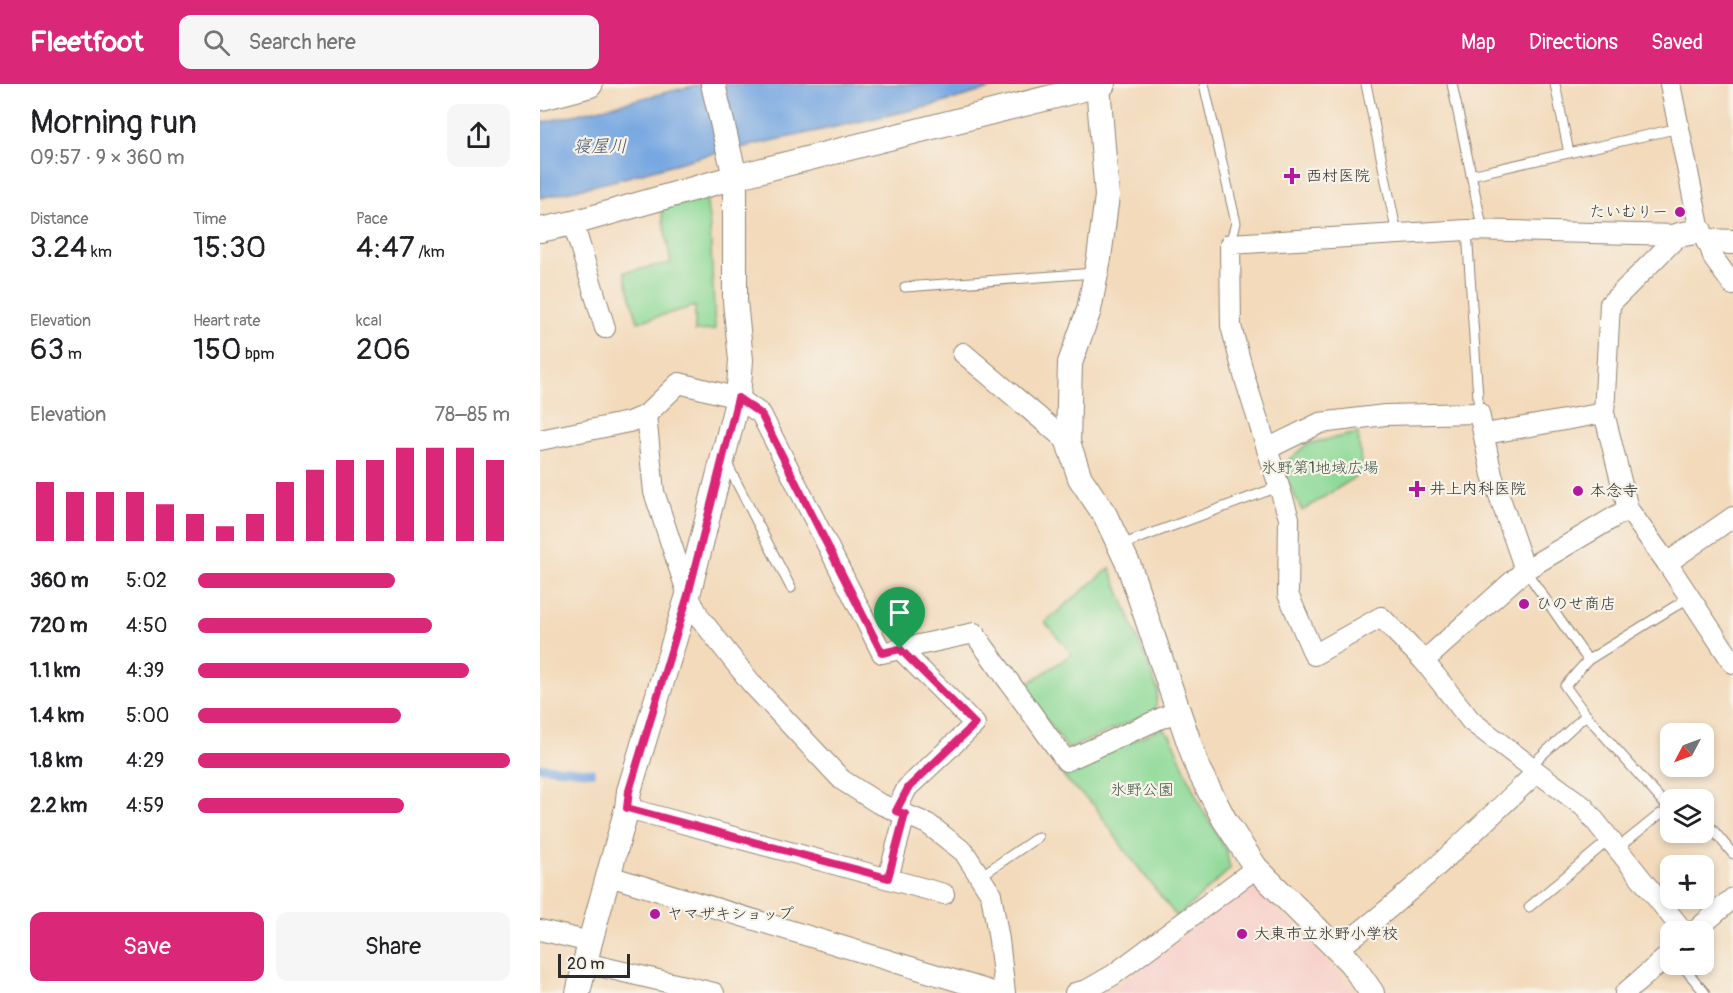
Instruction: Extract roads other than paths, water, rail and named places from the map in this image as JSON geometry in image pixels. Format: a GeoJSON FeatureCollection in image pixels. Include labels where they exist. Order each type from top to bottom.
{"type":"FeatureCollection","features":[{"type":"Feature","properties":{"kind":"main road"},"geometry":{"type":"LineString","coordinates":[[540,97],[589,84]]}},
{"type":"Feature","properties":{"kind":"street"},"geometry":{"type":"LineString","coordinates":[[578,993],[627,808],[629,791],[688,595],[738,398],[741,360],[735,301],[733,170],[713,84]]}},
{"type":"Feature","properties":{"kind":"street"},"geometry":{"type":"LineString","coordinates":[[1670,84],[1696,236],[1733,285]]}},
{"type":"Feature","properties":{"kind":"street"},"geometry":{"type":"LineString","coordinates":[[540,230],[573,223],[733,170],[1100,85],[1107,196],[1089,310],[1070,363],[1068,442],[1080,478],[1105,515],[1129,566],[1198,769],[1224,819],[1256,868],[1351,963],[1372,993]]}},
{"type":"Feature","properties":{"kind":"street"},"geometry":{"type":"LineString","coordinates":[[573,223],[605,328]]}},
{"type":"Feature","properties":{"kind":"street"},"geometry":{"type":"LineString","coordinates":[[1675,921],[1584,807],[1471,721],[1424,661],[1381,617],[1314,655],[1288,594],[1289,518],[1230,326],[1230,244],[1475,231],[1696,236],[1733,242]]}},
{"type":"Feature","properties":{"kind":"street"},"geometry":{"type":"LineString","coordinates":[[1696,236],[1610,304],[1604,412],[1628,509],[1667,563],[1733,663]]}},
{"type":"Feature","properties":{"kind":"street"},"geometry":{"type":"LineString","coordinates":[[963,353],[1068,442]]}},
{"type":"Feature","properties":{"kind":"street"},"geometry":{"type":"LineString","coordinates":[[540,440],[629,422],[646,415],[679,382],[738,398],[761,414],[882,653],[974,633],[1066,761],[1178,711]]}},
{"type":"Feature","properties":{"kind":"street"},"geometry":{"type":"LineString","coordinates":[[1485,434],[1604,412]]}},
{"type":"Feature","properties":{"kind":"street"},"geometry":{"type":"LineString","coordinates":[[1267,448],[1320,423],[1385,415],[1479,413],[1492,476],[1525,570]]}},
{"type":"Feature","properties":{"kind":"street"},"geometry":{"type":"LineString","coordinates":[[646,415],[654,492],[688,595],[700,618],[752,684],[842,780],[878,803],[928,824],[964,852],[991,894],[1005,993]]}},
{"type":"Feature","properties":{"kind":"street"},"geometry":{"type":"LineString","coordinates":[[1424,661],[1525,570],[1628,509]]}},
{"type":"Feature","properties":{"kind":"street"},"geometry":{"type":"LineString","coordinates":[[1667,563],[1733,517]]}},
{"type":"Feature","properties":{"kind":"street"},"geometry":{"type":"LineString","coordinates":[[888,878],[900,813],[908,788],[975,724],[900,649]]}},
{"type":"Feature","properties":{"kind":"street"},"geometry":{"type":"LineString","coordinates":[[1336,950],[1371,924],[1434,870],[1533,769]]}},
{"type":"Feature","properties":{"kind":"street"},"geometry":{"type":"LineString","coordinates":[[627,808],[944,894]]}},
{"type":"Feature","properties":{"kind":"street"},"geometry":{"type":"LineString","coordinates":[[1075,993],[1087,990],[1113,975],[1256,868]]}},
{"type":"Feature","properties":{"kind":"street"},"geometry":{"type":"LineString","coordinates":[[609,876],[997,993]]}},
{"type":"Feature","properties":{"kind":"street"},"geometry":{"type":"LineString","coordinates":[[1707,921],[1733,898]]}},
{"type":"Feature","properties":{"kind":"street"},"geometry":{"type":"LineString","coordinates":[[540,930],[587,952],[714,993]]}},
{"type":"Feature","properties":{"kind":"street"},"geometry":{"type":"LineString","coordinates":[[1626,993],[1660,963]]}},
{"type":"Feature","properties":{"kind":"lane"},"geometry":{"type":"LineString","coordinates":[[1204,84],[1236,223],[1230,244]]}},
{"type":"Feature","properties":{"kind":"lane"},"geometry":{"type":"LineString","coordinates":[[1366,84],[1397,234]]}},
{"type":"Feature","properties":{"kind":"lane"},"geometry":{"type":"LineString","coordinates":[[1452,84],[1471,175],[1475,231],[1479,413]]}},
{"type":"Feature","properties":{"kind":"lane"},"geometry":{"type":"LineString","coordinates":[[1555,84],[1569,153]]}},
{"type":"Feature","properties":{"kind":"lane"},"geometry":{"type":"LineString","coordinates":[[1471,175],[1679,128]]}},
{"type":"Feature","properties":{"kind":"lane"},"geometry":{"type":"LineString","coordinates":[[905,287],[1096,273]]}},
{"type":"Feature","properties":{"kind":"lane"},"geometry":{"type":"LineString","coordinates":[[723,457],[791,588]]}},
{"type":"Feature","properties":{"kind":"lane"},"geometry":{"type":"LineString","coordinates":[[1119,546],[1278,486]]}},
{"type":"Feature","properties":{"kind":"lane"},"geometry":{"type":"LineString","coordinates":[[1525,570],[1588,660]]}},
{"type":"Feature","properties":{"kind":"lane"},"geometry":{"type":"LineString","coordinates":[[1660,800],[1586,715],[1565,686],[1588,660],[1690,597]]}},
{"type":"Feature","properties":{"kind":"lane"},"geometry":{"type":"LineString","coordinates":[[1533,769],[1586,715]]}},
{"type":"Feature","properties":{"kind":"lane"},"geometry":{"type":"LineString","coordinates":[[1529,907],[1614,843],[1660,814]]}},
{"type":"Feature","properties":{"kind":"lane"},"geometry":{"type":"LineString","coordinates":[[1714,831],[1733,854]]}},
{"type":"Feature","properties":{"kind":"lane"},"geometry":{"type":"LineString","coordinates":[[979,877],[1038,837]]}},
{"type":"Feature","properties":{"kind":"lane"},"geometry":{"type":"LineString","coordinates":[[1690,975],[1704,993]]}},
{"type":"Feature","properties":{"kind":"water","name":"寝屋川"},"geometry":{"type":"Polygon","coordinates":[[[701,84],[1006,84],[935,105],[703,156],[540,198],[540,123],[701,84]]]}},
{"type":"Feature","properties":{"kind":"waterway"},"geometry":{"type":"LineString","coordinates":[[540,767],[591,772]]}},
{"type":"Feature","properties":{"kind":"place","name":"西村医院"},"geometry":{"type":"Point","coordinates":[1292,176]}},
{"type":"Feature","properties":{"kind":"place","name":"たいむりー"},"geometry":{"type":"Point","coordinates":[1680,212]}},
{"type":"Feature","properties":{"kind":"place","name":"井上内科医院"},"geometry":{"type":"Point","coordinates":[1417,489]}},
{"type":"Feature","properties":{"kind":"place","name":"本念寺"},"geometry":{"type":"Point","coordinates":[1578,491]}},
{"type":"Feature","properties":{"kind":"place","name":"ひのせ商店"},"geometry":{"type":"Point","coordinates":[1524,604]}},
{"type":"Feature","properties":{"kind":"place","name":"ヤマザキショップ"},"geometry":{"type":"Point","coordinates":[655,914]}},
{"type":"Feature","properties":{"kind":"place","name":"大東市立氷野小学校"},"geometry":{"type":"Point","coordinates":[1242,934]}},
{"type":"Feature","properties":{"kind":"park label","name":"氷野第1地域広場"},"geometry":{"type":"Point","coordinates":[1320,468]}},
{"type":"Feature","properties":{"kind":"park label","name":"氷野公園"},"geometry":{"type":"Point","coordinates":[1142,790]}}]}
